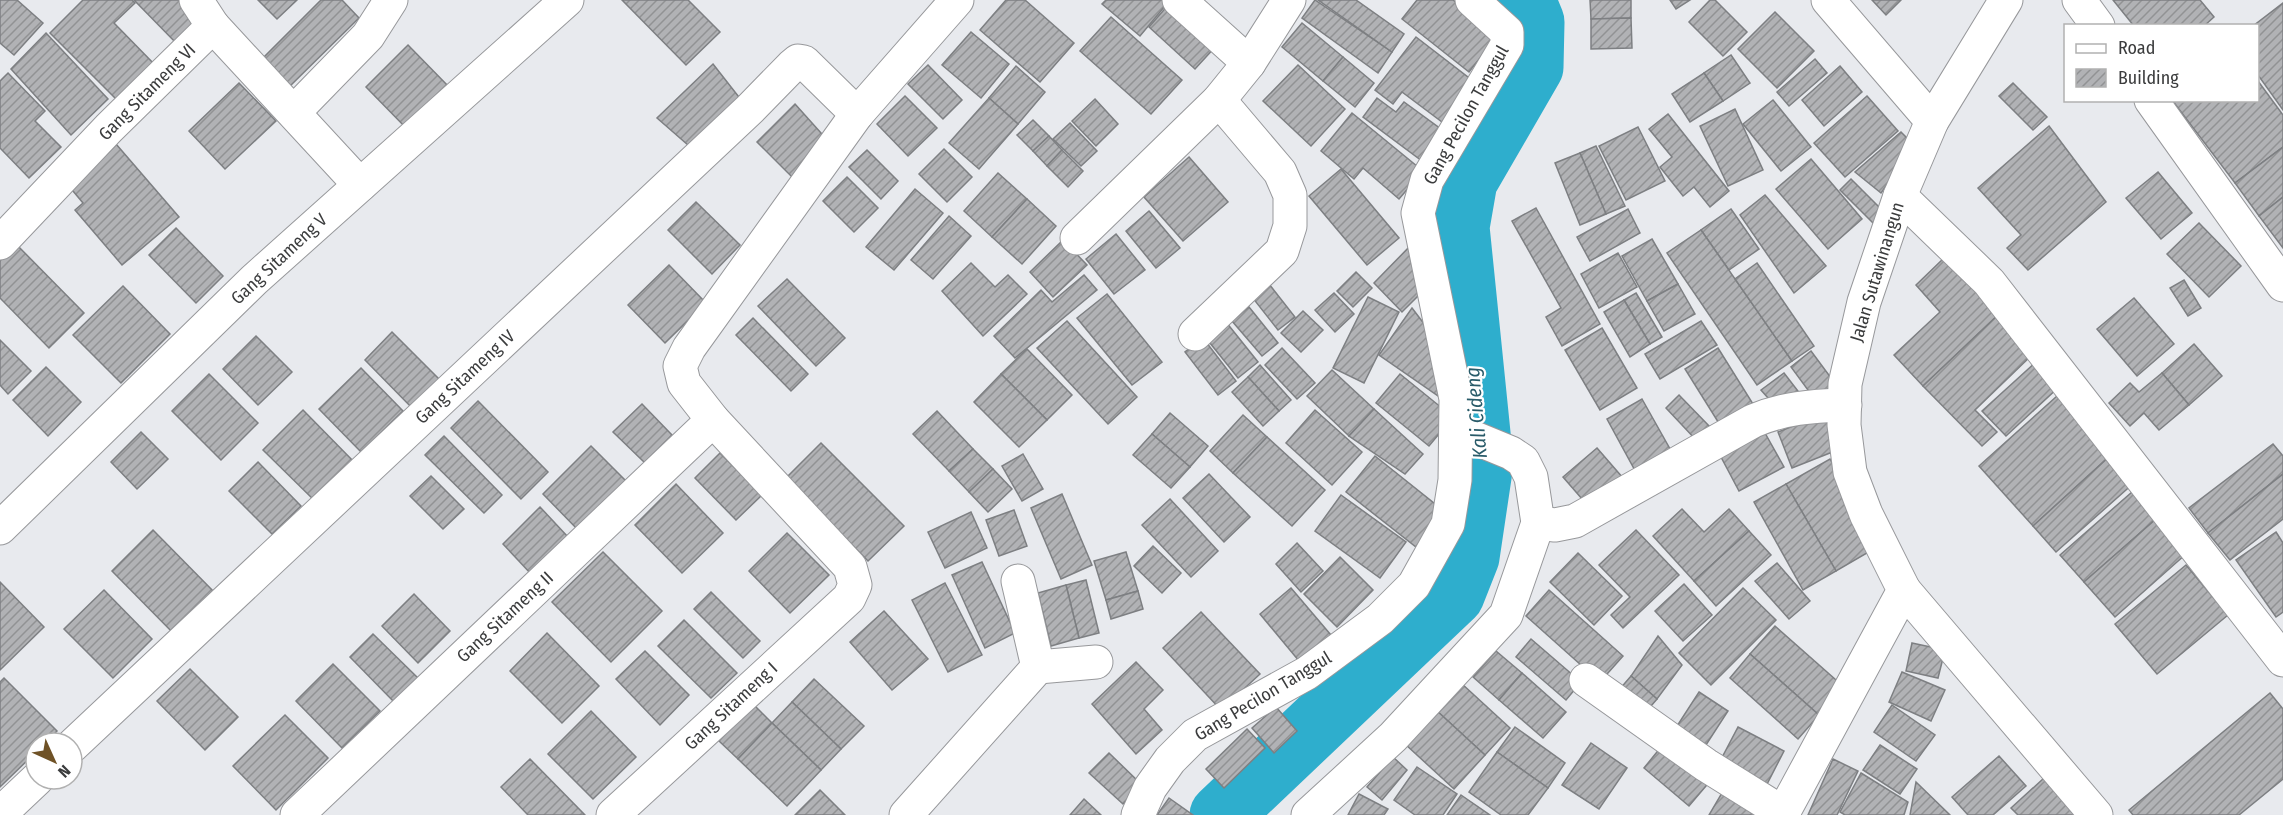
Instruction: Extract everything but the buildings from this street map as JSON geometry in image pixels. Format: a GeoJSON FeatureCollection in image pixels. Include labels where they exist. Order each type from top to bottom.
{"type":"FeatureCollection","features":[{"type":"Feature","properties":{"kind":"street"},"geometry":{"type":"LineString","coordinates":[[294,112],[368,36],[391,0]]}},
{"type":"Feature","properties":{"kind":"street","name":"Gang Sitameng V"},"geometry":{"type":"LineString","coordinates":[[0,528],[254,280],[567,0]]}},
{"type":"Feature","properties":{"kind":"street"},"geometry":{"type":"LineString","coordinates":[[714,420],[680,376],[684,357],[857,114],[957,0]]}},
{"type":"Feature","properties":{"kind":"street"},"geometry":{"type":"LineString","coordinates":[[1179,0],[1249,63]]}},
{"type":"Feature","properties":{"kind":"street"},"geometry":{"type":"LineString","coordinates":[[1077,238],[1219,100],[1249,63],[1289,0]]}},
{"type":"Feature","properties":{"kind":"street","name":"Gang Pecilon Tanggul"},"geometry":{"type":"LineString","coordinates":[[1138,815],[1150,788],[1170,760],[1195,735],[1307,673],[1380,620],[1413,585],[1448,524],[1467,437],[1456,399],[1418,213],[1427,180],[1507,45],[1507,32],[1472,0]]}},
{"type":"Feature","properties":{"kind":"street"},"geometry":{"type":"LineString","coordinates":[[1828,0],[1932,121]]}},
{"type":"Feature","properties":{"kind":"street","name":"Jalan Sutawinangun"},"geometry":{"type":"LineString","coordinates":[[2006,0],[1932,121],[1900,196],[1864,302],[1845,384],[1844,425],[1850,472],[1866,514],[1904,590],[2096,815]]}},
{"type":"Feature","properties":{"kind":"street"},"geometry":{"type":"LineString","coordinates":[[2079,0],[2097,24]]}},
{"type":"Feature","properties":{"kind":"street","name":"Gang Sitameng VI"},"geometry":{"type":"LineString","coordinates":[[0,243],[109,128],[204,13],[360,185]]}},
{"type":"Feature","properties":{"kind":"street","name":"Gang Sitameng IV"},"geometry":{"type":"LineString","coordinates":[[84,735],[750,109],[798,61],[804,62],[857,114]]}},
{"type":"Feature","properties":{"kind":"street"},"geometry":{"type":"LineString","coordinates":[[1195,334],[1282,251],[1290,226],[1290,195],[1280,172],[1219,100]]}},
{"type":"Feature","properties":{"kind":"street"},"geometry":{"type":"LineString","coordinates":[[2152,102],[2283,285]]}},
{"type":"Feature","properties":{"kind":"street"},"geometry":{"type":"LineString","coordinates":[[1900,196],[1989,282],[2283,660]]}},
{"type":"Feature","properties":{"kind":"street"},"geometry":{"type":"LineString","coordinates":[[1538,523],[1555,525],[1575,521],[1752,421],[1780,410],[1802,406],[1845,405]]}},
{"type":"Feature","properties":{"kind":"street","name":"Gang Sitameng I"},"geometry":{"type":"LineString","coordinates":[[613,815],[849,598],[855,585],[850,567],[714,420]]}},
{"type":"Feature","properties":{"kind":"street","name":"Gang Sitameng II"},"geometry":{"type":"LineString","coordinates":[[297,815],[714,420]]}},
{"type":"Feature","properties":{"kind":"street"},"geometry":{"type":"LineString","coordinates":[[1308,815],[1393,737],[1506,615],[1538,523],[1528,469],[1523,460],[1511,453],[1467,437]]}},
{"type":"Feature","properties":{"kind":"street"},"geometry":{"type":"LineString","coordinates":[[1018,581],[1038,667]]}},
{"type":"Feature","properties":{"kind":"street"},"geometry":{"type":"LineString","coordinates":[[1586,680],[1707,765],[1783,814],[1904,590]]}},
{"type":"Feature","properties":{"kind":"street"},"geometry":{"type":"LineString","coordinates":[[906,815],[1038,667],[1096,662]]}},
{"type":"Feature","properties":{"kind":"street"},"geometry":{"type":"LineString","coordinates":[[0,814],[24,791]]}},
{"type":"Feature","properties":{"kind":"waterway","name":"Kali Cideng"},"geometry":{"type":"LineString","coordinates":[[1221,815],[1453,595],[1468,557],[1482,463],[1458,227],[1466,181],[1532,67],[1533,22],[1524,0]]}}]}
